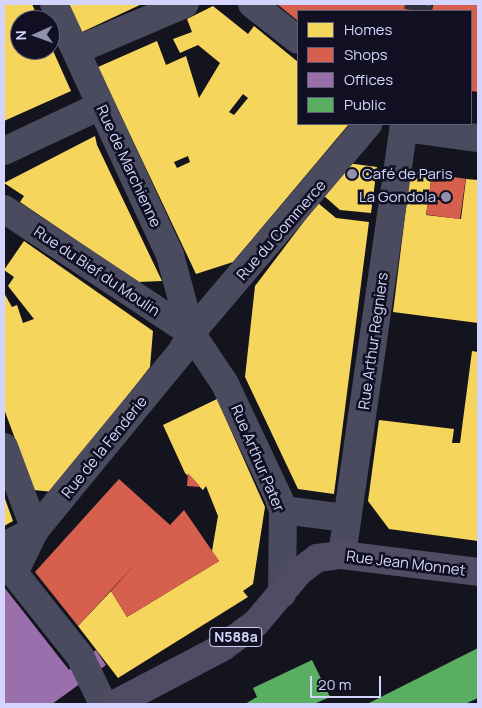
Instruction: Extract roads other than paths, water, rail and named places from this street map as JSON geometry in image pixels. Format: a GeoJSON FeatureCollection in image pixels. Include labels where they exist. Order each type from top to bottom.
{"type":"FeatureCollection","features":[{"type":"Feature","properties":{"kind":"main road","name":"Rue Jean Monnet"},"geometry":{"type":"LineString","coordinates":[[115,704],[223,647],[256,623],[317,558],[342,555],[478,572]]}},
{"type":"Feature","properties":{"kind":"street","name":"Rue de Marchienne"},"geometry":{"type":"LineString","coordinates":[[54,4],[77,50],[100,106],[170,255],[191,333]]}},
{"type":"Feature","properties":{"kind":"street"},"geometry":{"type":"LineString","coordinates":[[77,50],[185,4]]}},
{"type":"Feature","properties":{"kind":"street"},"geometry":{"type":"LineString","coordinates":[[252,4],[297,39]]}},
{"type":"Feature","properties":{"kind":"street"},"geometry":{"type":"LineString","coordinates":[[4,151],[100,106]]}},
{"type":"Feature","properties":{"kind":"street","name":"Rue du Commerce"},"geometry":{"type":"LineString","coordinates":[[191,333],[367,125]]}},
{"type":"Feature","properties":{"kind":"street"},"geometry":{"type":"LineString","coordinates":[[403,125],[478,138]]}},
{"type":"Feature","properties":{"kind":"street","name":"Rue Arthur Regniers"},"geometry":{"type":"LineString","coordinates":[[342,555],[403,125]]}},
{"type":"Feature","properties":{"kind":"street","name":"Rue du Bief du Moulin"},"geometry":{"type":"LineString","coordinates":[[4,209],[191,333]]}},
{"type":"Feature","properties":{"kind":"street","name":"Rue Arthur Pater"},"geometry":{"type":"LineString","coordinates":[[191,333],[225,384],[283,510],[282,594]]}},
{"type":"Feature","properties":{"kind":"street","name":"Rue de la Fenderie"},"geometry":{"type":"LineString","coordinates":[[4,546],[35,530],[182,351],[191,333]]}},
{"type":"Feature","properties":{"kind":"street"},"geometry":{"type":"LineString","coordinates":[[4,447],[35,530],[14,573],[80,656],[103,704]]}},
{"type":"Feature","properties":{"kind":"street"},"geometry":{"type":"LineString","coordinates":[[283,510],[346,518]]}},
{"type":"Feature","properties":{"kind":"tunnel"},"geometry":{"type":"LineString","coordinates":[[418,10],[419,4]]}},
{"type":"Feature","properties":{"kind":"place","name":"Café de Paris"},"geometry":{"type":"Point","coordinates":[352,174]}},
{"type":"Feature","properties":{"kind":"place","name":"La Gondola"},"geometry":{"type":"Point","coordinates":[446,197]}}]}
